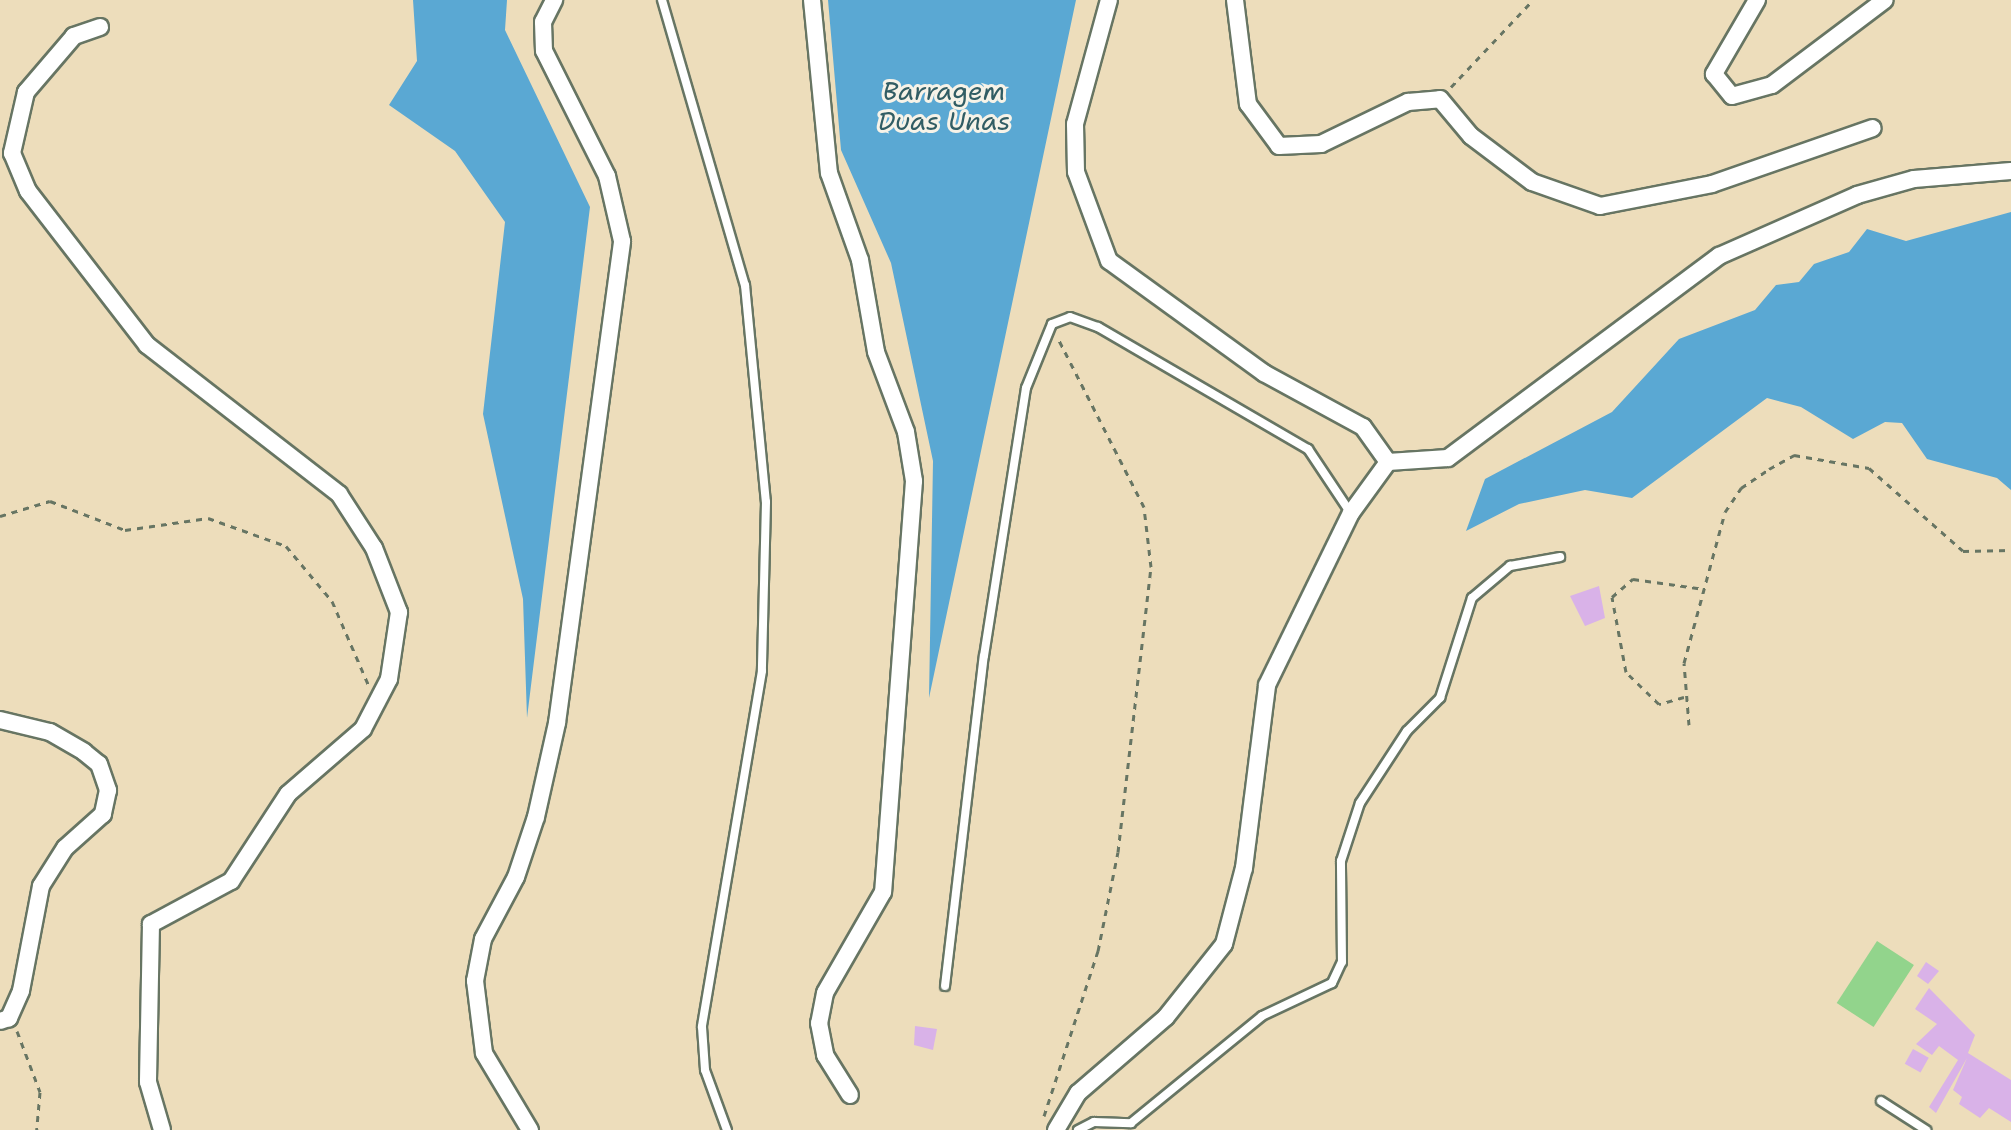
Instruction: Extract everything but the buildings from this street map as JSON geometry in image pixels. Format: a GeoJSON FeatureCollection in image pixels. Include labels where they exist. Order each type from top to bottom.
{"type":"FeatureCollection","features":[{"type":"Feature","properties":{"kind":"street"},"geometry":{"type":"LineString","coordinates":[[530,1130],[484,1053],[475,981],[483,939],[529,839],[557,723],[622,241],[607,176],[544,51],[543,22],[554,0]]}},
{"type":"Feature","properties":{"kind":"street"},"geometry":{"type":"LineString","coordinates":[[812,0],[829,173],[860,260],[876,352],[906,432],[914,481],[887,869],[874,913],[825,993],[819,1023],[825,1055],[850,1095]]}},
{"type":"Feature","properties":{"kind":"street"},"geometry":{"type":"LineString","coordinates":[[1109,0],[1075,124],[1076,172],[1109,261],[1264,373],[1363,427],[1388,462]]}},
{"type":"Feature","properties":{"kind":"street"},"geometry":{"type":"LineString","coordinates":[[1235,0],[1248,104],[1279,146],[1321,144],[1408,102],[1440,99],[1471,136],[1532,182],[1600,206],[1699,187],[1873,128]]}},
{"type":"Feature","properties":{"kind":"street"},"geometry":{"type":"LineString","coordinates":[[1757,0],[1714,74],[1732,96],[1772,85],[1885,0]]}},
{"type":"Feature","properties":{"kind":"street"},"geometry":{"type":"LineString","coordinates":[[100,27],[74,36],[26,92],[12,153],[28,191],[147,345],[300,458],[352,513],[399,612],[389,679],[373,713],[288,794],[231,881],[151,924],[148,1082],[162,1130]]}},
{"type":"Feature","properties":{"kind":"street"},"geometry":{"type":"LineString","coordinates":[[1388,462],[1448,458],[1719,256],[1857,195],[1914,179],[2011,171]]}},
{"type":"Feature","properties":{"kind":"street"},"geometry":{"type":"LineString","coordinates":[[1050,1126],[1078,1093],[1166,1017],[1224,944],[1244,868],[1267,685],[1351,513],[1388,462]]}},
{"type":"Feature","properties":{"kind":"street"},"geometry":{"type":"LineString","coordinates":[[0,720],[50,732],[84,752],[99,764],[108,790],[103,814],[65,848],[41,886],[30,961],[5,1019]]}},
{"type":"Feature","properties":{"kind":"lane"},"geometry":{"type":"LineString","coordinates":[[662,0],[745,285],[766,502],[762,671],[702,1027],[705,1070],[727,1130]]}},
{"type":"Feature","properties":{"kind":"lane"},"geometry":{"type":"LineString","coordinates":[[945,986],[984,656],[1026,388],[1052,324],[1070,317],[1098,327],[1308,449],[1351,513]]}},
{"type":"Feature","properties":{"kind":"lane"},"geometry":{"type":"LineString","coordinates":[[1078,1130],[1094,1122],[1131,1123],[1252,1023],[1332,983],[1342,962],[1341,861],[1364,795],[1440,698],[1472,598],[1510,566],[1560,557]]}},
{"type":"Feature","properties":{"kind":"lane"},"geometry":{"type":"LineString","coordinates":[[1881,1101],[1926,1130]]}},
{"type":"Feature","properties":{"kind":"path"},"geometry":{"type":"LineString","coordinates":[[1440,99],[1533,0]]}},
{"type":"Feature","properties":{"kind":"path"},"geometry":{"type":"LineString","coordinates":[[1050,1126],[1098,951],[1118,852],[1151,536],[1144,507],[1052,324]]}},
{"type":"Feature","properties":{"kind":"path"},"geometry":{"type":"LineString","coordinates":[[1689,725],[1684,663],[1725,512],[1741,488],[1794,455],[1869,468],[1963,551],[2011,550]]}},
{"type":"Feature","properties":{"kind":"path"},"geometry":{"type":"LineString","coordinates":[[0,516],[50,501],[125,530],[208,518],[286,546],[332,601],[359,657],[373,713]]}},
{"type":"Feature","properties":{"kind":"path"},"geometry":{"type":"LineString","coordinates":[[1686,696],[1659,704],[1626,672],[1612,597],[1633,579],[1704,589]]}},
{"type":"Feature","properties":{"kind":"path"},"geometry":{"type":"LineString","coordinates":[[5,1019],[40,1092],[37,1130]]}},
{"type":"Feature","properties":{"kind":"green space"},"geometry":{"type":"Polygon","coordinates":[[[1877,941],[1914,965],[1874,1027],[1837,1003],[1877,941]]]}},
{"type":"Feature","properties":{"kind":"water"},"geometry":{"type":"Polygon","coordinates":[[[413,0],[507,0],[505,30],[590,207],[527,718],[523,599],[483,414],[505,222],[455,151],[389,105],[417,61],[413,0]]]}},
{"type":"Feature","properties":{"kind":"water","name":"Barragem Duas Unas"},"geometry":{"type":"Polygon","coordinates":[[[828,0],[1076,0],[929,698],[933,461],[891,263],[841,150],[828,0]]]}},
{"type":"Feature","properties":{"kind":"water"},"geometry":{"type":"Polygon","coordinates":[[[2011,212],[2011,490],[1997,478],[1927,459],[1902,423],[1885,422],[1853,439],[1801,407],[1767,398],[1632,498],[1585,490],[1519,504],[1466,531],[1485,479],[1612,412],[1679,339],[1755,310],[1776,285],[1799,282],[1814,264],[1849,252],[1867,229],[1906,241],[2011,212]]]}}]}
